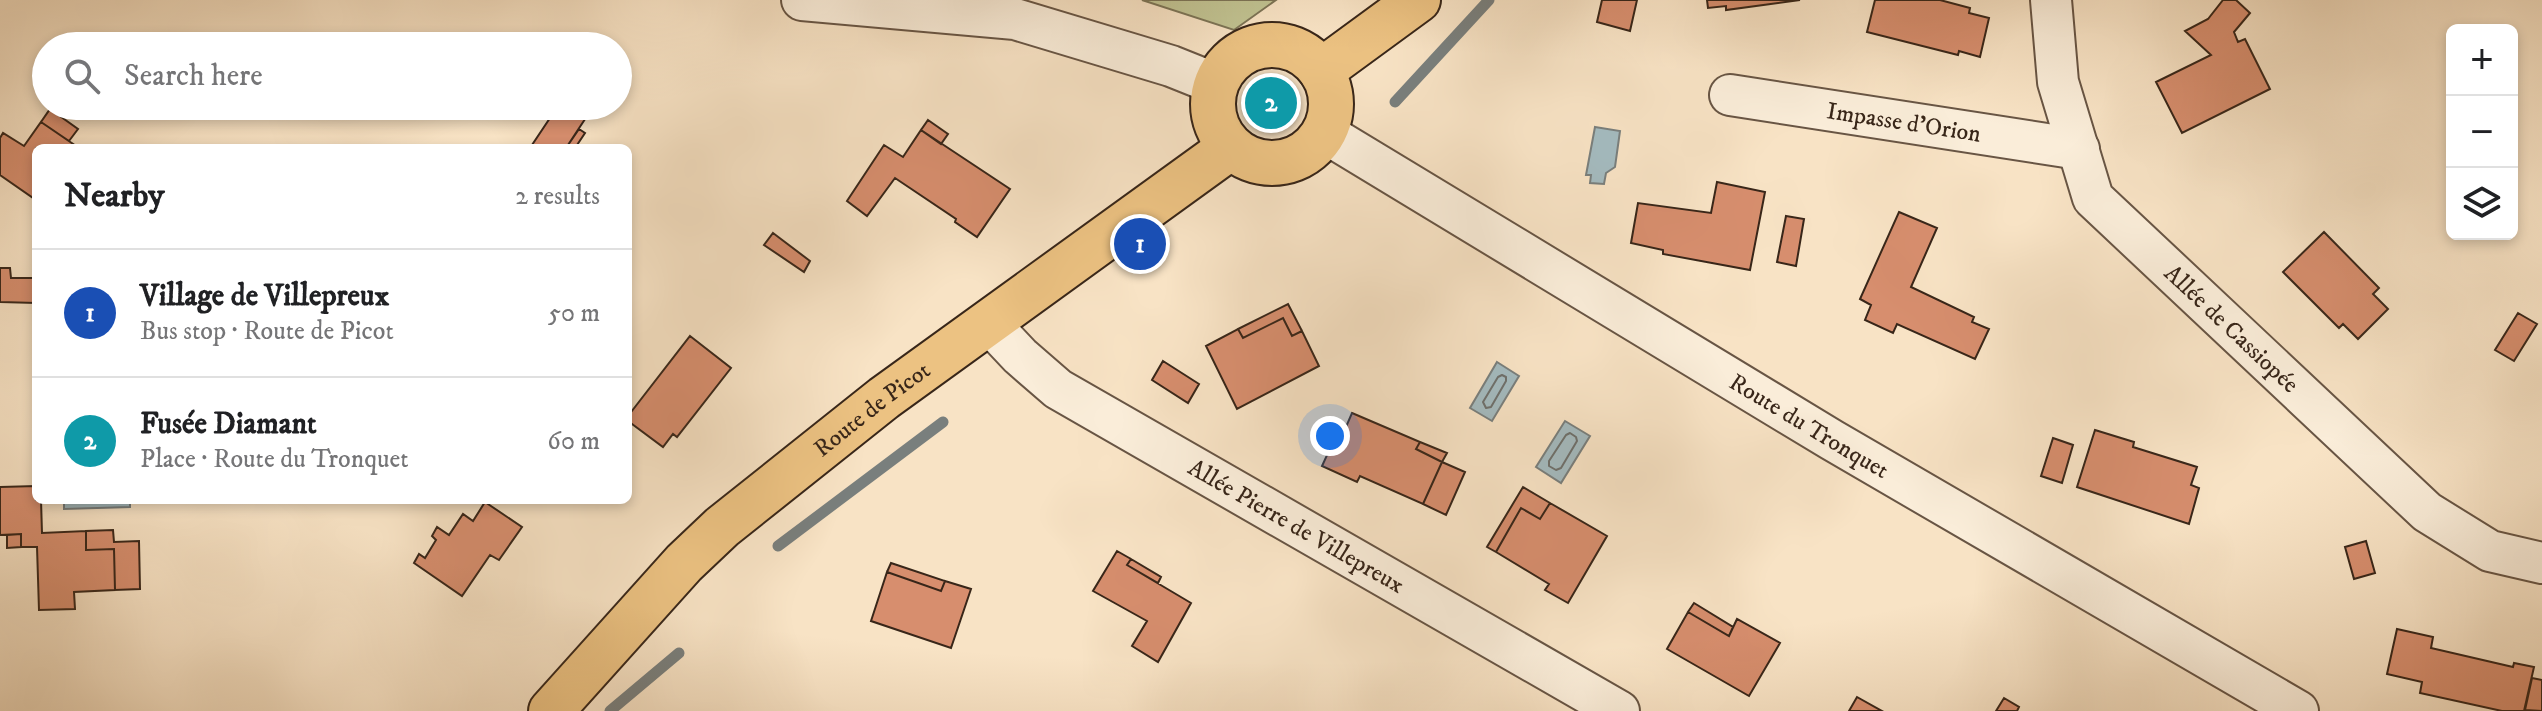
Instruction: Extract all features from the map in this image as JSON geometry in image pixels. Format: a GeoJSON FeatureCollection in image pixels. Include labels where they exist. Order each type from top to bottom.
{"type":"FeatureCollection","features":[{"type":"Feature","properties":{"kind":"main road"},"geometry":{"type":"LineString","coordinates":[[1321,71],[1418,0]]}},
{"type":"Feature","properties":{"kind":"main road"},"geometry":{"type":"LineString","coordinates":[[1274,45],[1292,48],[1309,57],[1321,71],[1332,101],[1330,117],[1325,133],[1299,158],[1281,164],[1245,158],[1220,134],[1212,101],[1216,84],[1225,68],[1238,55],[1255,47],[1274,45]]}},
{"type":"Feature","properties":{"kind":"main road","name":"Route de Picot"},"geometry":{"type":"LineString","coordinates":[[551,711],[684,563],[722,527],[884,398],[1231,147]]}},
{"type":"Feature","properties":{"kind":"street"},"geometry":{"type":"LineString","coordinates":[[802,0],[1015,19],[1171,66],[1216,84]]}},
{"type":"Feature","properties":{"kind":"street","name":"Allée de Cassiopée"},"geometry":{"type":"LineString","coordinates":[[2051,0],[2058,82],[2093,198],[2427,512],[2490,551],[2542,563]]}},
{"type":"Feature","properties":{"kind":"street","name":"Impasse d'Orion"},"geometry":{"type":"LineString","coordinates":[[1730,95],[2079,149]]}},
{"type":"Feature","properties":{"kind":"street","name":"Route du Tronquet"},"geometry":{"type":"LineString","coordinates":[[1325,133],[1832,440],[2298,711]]}},
{"type":"Feature","properties":{"kind":"street","name":"Allée Pierre de Villepreux"},"geometry":{"type":"LineString","coordinates":[[988,322],[1020,356],[1058,389],[1619,711]]}},
{"type":"Feature","properties":{"kind":"green space"},"geometry":{"type":"Polygon","coordinates":[[[1142,0],[1276,0],[1234,30],[1142,0]]]}},
{"type":"Feature","properties":{"kind":"water"},"geometry":{"type":"Polygon","coordinates":[[[1595,127],[1620,131],[1615,167],[1606,173],[1604,184],[1590,183],[1591,175],[1586,175],[1595,127]]]}},
{"type":"Feature","properties":{"kind":"water"},"geometry":{"type":"Polygon","coordinates":[[[1497,362],[1519,376],[1492,421],[1470,408],[1497,362]]]}},
{"type":"Feature","properties":{"kind":"water"},"geometry":{"type":"Polygon","coordinates":[[[1565,421],[1590,436],[1561,483],[1536,467],[1565,421]]]}},
{"type":"Feature","properties":{"kind":"water"},"geometry":{"type":"Polygon","coordinates":[[[64,504],[130,504],[130,507],[64,509],[64,504]]]}},
{"type":"Feature","properties":{"kind":"building"},"geometry":{"type":"Polygon","coordinates":[[[1602,0],[1637,0],[1630,31],[1597,22],[1602,0]]]}},
{"type":"Feature","properties":{"kind":"building"},"geometry":{"type":"Polygon","coordinates":[[[1707,0],[1800,0],[1726,10],[1726,6],[1708,8],[1707,0]]]}},
{"type":"Feature","properties":{"kind":"building"},"geometry":{"type":"Polygon","coordinates":[[[1875,0],[1940,0],[1970,8],[1969,13],[1989,18],[1980,57],[1959,51],[1958,55],[1867,32],[1875,0]]]}},
{"type":"Feature","properties":{"kind":"building"},"geometry":{"type":"Polygon","coordinates":[[[2223,0],[2236,0],[2250,13],[2234,32],[2238,42],[2245,39],[2270,89],[2182,133],[2156,82],[2211,55],[2185,31],[2208,19],[2223,0]]]}},
{"type":"Feature","properties":{"kind":"building"},"geometry":{"type":"Polygon","coordinates":[[[65,120],[78,129],[69,141],[41,122],[65,120]]]}},
{"type":"Feature","properties":{"kind":"building"},"geometry":{"type":"Polygon","coordinates":[[[549,120],[584,120],[569,144],[533,144],[549,120]]]}},
{"type":"Feature","properties":{"kind":"building"},"geometry":{"type":"Polygon","coordinates":[[[928,120],[948,134],[941,144],[921,130],[928,120]]]}},
{"type":"Feature","properties":{"kind":"building"},"geometry":{"type":"Polygon","coordinates":[[[41,122],[73,144],[32,144],[32,197],[0,175],[0,138],[3,133],[24,146],[41,122]]]}},
{"type":"Feature","properties":{"kind":"building"},"geometry":{"type":"Polygon","coordinates":[[[579,129],[585,133],[578,144],[569,144],[579,129]]]}},
{"type":"Feature","properties":{"kind":"building"},"geometry":{"type":"Polygon","coordinates":[[[921,130],[1010,189],[977,237],[895,178],[867,216],[847,201],[884,145],[903,157],[921,130]]]}},
{"type":"Feature","properties":{"kind":"building"},"geometry":{"type":"Polygon","coordinates":[[[1717,182],[1765,192],[1750,270],[1663,254],[1663,250],[1631,243],[1638,203],[1711,213],[1717,182]]]}},
{"type":"Feature","properties":{"kind":"building"},"geometry":{"type":"Polygon","coordinates":[[[1899,212],[1937,228],[1911,287],[1974,317],[1972,322],[1989,329],[1975,359],[1897,324],[1893,333],[1865,320],[1871,305],[1860,299],[1899,212]]]}},
{"type":"Feature","properties":{"kind":"building"},"geometry":{"type":"Polygon","coordinates":[[[1786,216],[1804,219],[1796,266],[1777,262],[1786,216]]]}},
{"type":"Feature","properties":{"kind":"building"},"geometry":{"type":"Polygon","coordinates":[[[2324,232],[2379,288],[2373,294],[2388,309],[2358,339],[2343,324],[2339,328],[2283,272],[2324,232]]]}},
{"type":"Feature","properties":{"kind":"building"},"geometry":{"type":"Polygon","coordinates":[[[773,233],[810,261],[804,272],[764,245],[773,233]]]}},
{"type":"Feature","properties":{"kind":"building"},"geometry":{"type":"Polygon","coordinates":[[[0,268],[10,268],[11,278],[32,278],[32,303],[0,302],[0,268]]]}},
{"type":"Feature","properties":{"kind":"building"},"geometry":{"type":"Polygon","coordinates":[[[1288,304],[1302,331],[1292,336],[1283,318],[1243,338],[1238,329],[1288,304]]]}},
{"type":"Feature","properties":{"kind":"building"},"geometry":{"type":"Polygon","coordinates":[[[2518,313],[2537,324],[2514,361],[2495,350],[2518,313]]]}},
{"type":"Feature","properties":{"kind":"building"},"geometry":{"type":"Polygon","coordinates":[[[1283,318],[1292,336],[1302,331],[1319,366],[1237,409],[1206,346],[1238,329],[1243,338],[1283,318]]]}},
{"type":"Feature","properties":{"kind":"building"},"geometry":{"type":"Polygon","coordinates":[[[690,336],[731,368],[677,437],[673,434],[663,447],[632,424],[632,411],[690,336]]]}},
{"type":"Feature","properties":{"kind":"building"},"geometry":{"type":"Polygon","coordinates":[[[1163,361],[1199,384],[1188,403],[1152,380],[1163,361]]]}},
{"type":"Feature","properties":{"kind":"building"},"geometry":{"type":"Polygon","coordinates":[[[1352,413],[1420,442],[1416,449],[1442,462],[1423,504],[1360,476],[1357,482],[1322,466],[1334,440],[1339,443],[1352,413]]]}},
{"type":"Feature","properties":{"kind":"building"},"geometry":{"type":"Polygon","coordinates":[[[2095,430],[2134,442],[2133,447],[2197,467],[2191,485],[2199,488],[2189,524],[2077,487],[2095,430]]]}},
{"type":"Feature","properties":{"kind":"building"},"geometry":{"type":"Polygon","coordinates":[[[2053,438],[2073,445],[2062,483],[2041,476],[2053,438]]]}},
{"type":"Feature","properties":{"kind":"building"},"geometry":{"type":"Polygon","coordinates":[[[1420,442],[1447,453],[1442,462],[1416,449],[1420,442]]]}},
{"type":"Feature","properties":{"kind":"building"},"geometry":{"type":"Polygon","coordinates":[[[1442,462],[1465,472],[1446,515],[1423,504],[1442,462]]]}},
{"type":"Feature","properties":{"kind":"building"},"geometry":{"type":"Polygon","coordinates":[[[32,486],[32,504],[41,504],[42,533],[86,531],[86,550],[114,549],[115,590],[74,592],[75,609],[39,610],[37,547],[21,547],[21,534],[0,535],[0,487],[32,486]]]}},
{"type":"Feature","properties":{"kind":"building"},"geometry":{"type":"Polygon","coordinates":[[[1523,487],[1550,503],[1540,519],[1521,508],[1496,552],[1487,547],[1523,487]]]}},
{"type":"Feature","properties":{"kind":"building"},"geometry":{"type":"Polygon","coordinates":[[[1550,503],[1607,536],[1568,603],[1545,590],[1549,584],[1496,552],[1521,508],[1540,519],[1550,503]]]}},
{"type":"Feature","properties":{"kind":"building"},"geometry":{"type":"Polygon","coordinates":[[[484,504],[488,504],[522,527],[499,560],[490,555],[462,596],[414,563],[419,554],[425,558],[436,540],[432,536],[437,527],[449,535],[463,514],[473,521],[484,504]]]}},
{"type":"Feature","properties":{"kind":"building"},"geometry":{"type":"Polygon","coordinates":[[[113,530],[114,542],[139,541],[140,589],[115,590],[114,549],[86,550],[86,531],[113,530]]]}},
{"type":"Feature","properties":{"kind":"building"},"geometry":{"type":"Polygon","coordinates":[[[21,534],[21,547],[7,548],[7,535],[21,534]]]}},
{"type":"Feature","properties":{"kind":"building"},"geometry":{"type":"Polygon","coordinates":[[[2366,541],[2375,573],[2354,579],[2345,547],[2366,541]]]}},
{"type":"Feature","properties":{"kind":"building"},"geometry":{"type":"Polygon","coordinates":[[[1117,551],[1131,559],[1127,565],[1191,603],[1158,662],[1132,646],[1147,621],[1093,591],[1117,551]]]}},
{"type":"Feature","properties":{"kind":"building"},"geometry":{"type":"Polygon","coordinates":[[[1131,559],[1161,577],[1158,583],[1127,565],[1131,559]]]}},
{"type":"Feature","properties":{"kind":"building"},"geometry":{"type":"Polygon","coordinates":[[[891,563],[945,581],[941,591],[887,572],[891,563]]]}},
{"type":"Feature","properties":{"kind":"building"},"geometry":{"type":"Polygon","coordinates":[[[887,572],[941,591],[945,581],[971,589],[951,648],[871,621],[887,572]]]}},
{"type":"Feature","properties":{"kind":"building"},"geometry":{"type":"Polygon","coordinates":[[[1694,603],[1733,627],[1729,636],[1688,612],[1694,603]]]}},
{"type":"Feature","properties":{"kind":"building"},"geometry":{"type":"Polygon","coordinates":[[[1688,612],[1729,636],[1737,619],[1780,643],[1749,696],[1667,649],[1688,612]]]}},
{"type":"Feature","properties":{"kind":"building"},"geometry":{"type":"Polygon","coordinates":[[[2397,629],[2433,637],[2431,648],[2513,667],[2514,663],[2534,667],[2524,711],[2502,711],[2420,693],[2422,682],[2387,674],[2397,629]]]}},
{"type":"Feature","properties":{"kind":"building"},"geometry":{"type":"Polygon","coordinates":[[[2532,678],[2542,680],[2542,711],[2525,710],[2532,678]]]}},
{"type":"Feature","properties":{"kind":"building"},"geometry":{"type":"Polygon","coordinates":[[[1857,697],[1882,711],[1849,711],[1857,697]]]}},
{"type":"Feature","properties":{"kind":"building"},"geometry":{"type":"Polygon","coordinates":[[[2004,698],[2019,707],[2017,711],[1996,711],[2004,698]]]}},
{"type":"Feature","properties":{"kind":"waterway"},"geometry":{"type":"LineString","coordinates":[[1395,102],[1489,0]]}},
{"type":"Feature","properties":{"kind":"waterway"},"geometry":{"type":"LineString","coordinates":[[778,546],[943,422]]}},
{"type":"Feature","properties":{"kind":"waterway"},"geometry":{"type":"LineString","coordinates":[[610,711],[679,653]]}},
{"type":"Feature","properties":{"kind":"place","name":"Fusée Diamant"},"geometry":{"type":"Point","coordinates":[1271,103]}},
{"type":"Feature","properties":{"kind":"place","name":"Village de Villepreux"},"geometry":{"type":"Point","coordinates":[1140,244]}}]}
